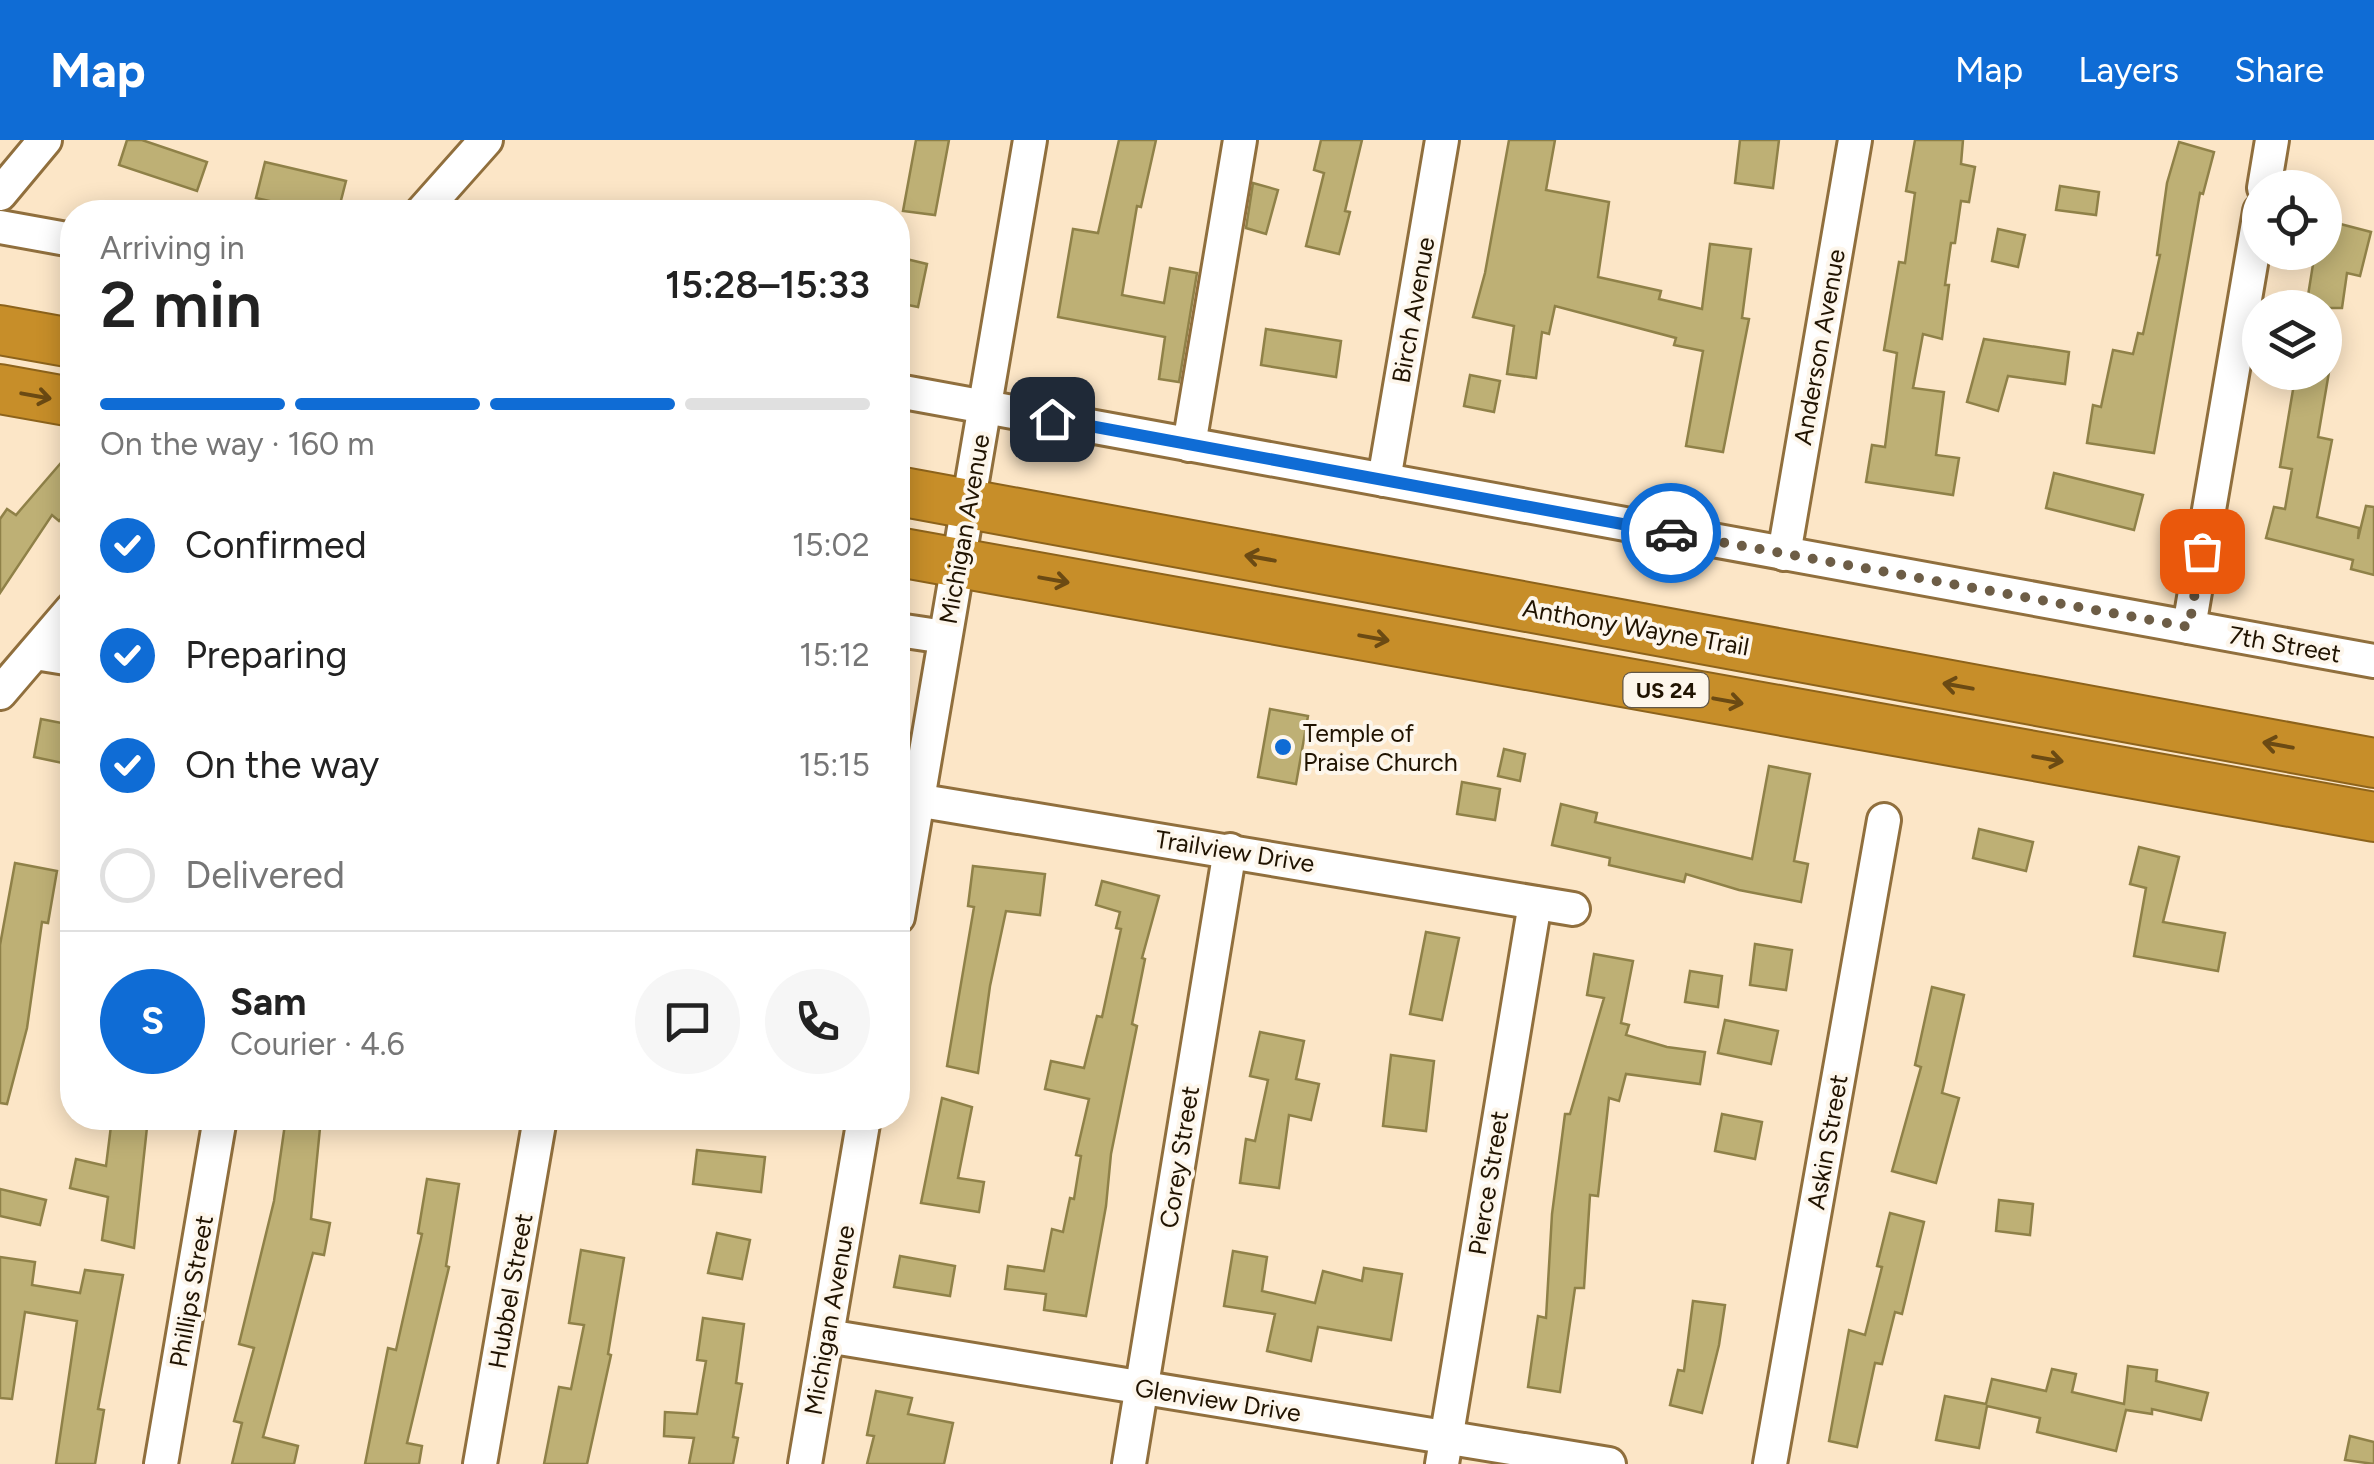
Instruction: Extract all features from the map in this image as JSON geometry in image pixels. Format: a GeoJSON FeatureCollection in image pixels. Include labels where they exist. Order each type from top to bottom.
{"type":"FeatureCollection","features":[{"type":"Feature","properties":{"kind":"highway"},"geometry":{"type":"LineString","coordinates":[[0,330],[60,341]]}},
{"type":"Feature","properties":{"kind":"highway"},"geometry":{"type":"LineString","coordinates":[[0,389],[60,400]]}},
{"type":"Feature","properties":{"kind":"highway","name":"Anthony Wayne Trail"},"geometry":{"type":"LineString","coordinates":[[910,493],[2374,763]]}},
{"type":"Feature","properties":{"kind":"highway","name":"US 24"},"geometry":{"type":"LineString","coordinates":[[910,554],[2374,817]]}},
{"type":"Feature","properties":{"kind":"street"},"geometry":{"type":"LineString","coordinates":[[0,194],[46,140]]}},
{"type":"Feature","properties":{"kind":"street"},"geometry":{"type":"LineString","coordinates":[[433,200],[486,140]]}},
{"type":"Feature","properties":{"kind":"street","name":"Michigan Avenue"},"geometry":{"type":"LineString","coordinates":[[910,765],[913,731],[945,638],[1030,140]]}},
{"type":"Feature","properties":{"kind":"street"},"geometry":{"type":"LineString","coordinates":[[1189,444],[1240,140]]}},
{"type":"Feature","properties":{"kind":"street","name":"Birch Avenue"},"geometry":{"type":"LineString","coordinates":[[1384,480],[1442,140]]}},
{"type":"Feature","properties":{"kind":"street","name":"Anderson Avenue"},"geometry":{"type":"LineString","coordinates":[[1784,554],[1855,140]]}},
{"type":"Feature","properties":{"kind":"street"},"geometry":{"type":"LineString","coordinates":[[2267,170],[2272,140]]}},
{"type":"Feature","properties":{"kind":"street"},"geometry":{"type":"LineString","coordinates":[[0,227],[60,238]]}},
{"type":"Feature","properties":{"kind":"street"},"geometry":{"type":"LineString","coordinates":[[2189,627],[2250,270]]}},
{"type":"Feature","properties":{"kind":"street","name":"7th Street"},"geometry":{"type":"LineString","coordinates":[[910,393],[2374,661]]}},
{"type":"Feature","properties":{"kind":"street"},"geometry":{"type":"LineString","coordinates":[[0,693],[60,624]]}},
{"type":"Feature","properties":{"kind":"street"},"geometry":{"type":"LineString","coordinates":[[910,632],[945,638]]}},
{"type":"Feature","properties":{"kind":"street"},"geometry":{"type":"LineString","coordinates":[[35,653],[60,657]]}},
{"type":"Feature","properties":{"kind":"street","name":"Trailview Drive"},"geometry":{"type":"LineString","coordinates":[[910,799],[1572,908]]}},
{"type":"Feature","properties":{"kind":"street","name":"Askin Street"},"geometry":{"type":"LineString","coordinates":[[1770,1464],[1884,820]]}},
{"type":"Feature","properties":{"kind":"street","name":"Corey Street"},"geometry":{"type":"LineString","coordinates":[[1129,1464],[1230,850]]}},
{"type":"Feature","properties":{"kind":"street","name":"Pierce Street"},"geometry":{"type":"LineString","coordinates":[[1445,1450],[1534,903]]}},
{"type":"Feature","properties":{"kind":"street","name":"Phillips Street"},"geometry":{"type":"LineString","coordinates":[[161,1464],[218,1130]]}},
{"type":"Feature","properties":{"kind":"street","name":"Hubbel Street"},"geometry":{"type":"LineString","coordinates":[[480,1464],[538,1130]]}},
{"type":"Feature","properties":{"kind":"street","name":"Michigan Avenue"},"geometry":{"type":"LineString","coordinates":[[805,1464],[862,1130]]}},
{"type":"Feature","properties":{"kind":"street","name":"Glenview Drive"},"geometry":{"type":"LineString","coordinates":[[826,1336],[1141,1388],[1445,1450],[1608,1464]]}},
{"type":"Feature","properties":{"kind":"building"},"geometry":{"type":"Polygon","coordinates":[[[127,140],[142,140],[207,162],[197,191],[119,165],[127,140]]]}},
{"type":"Feature","properties":{"kind":"building"},"geometry":{"type":"Polygon","coordinates":[[[916,140],[949,140],[935,215],[910,212],[910,200],[905,200],[916,140]]]}},
{"type":"Feature","properties":{"kind":"building"},"geometry":{"type":"Polygon","coordinates":[[[1119,140],[1156,140],[1141,207],[1137,206],[1122,295],[1164,303],[1170,268],[1197,273],[1179,382],[1159,379],[1165,337],[1058,317],[1073,229],[1098,233],[1119,140]]]}},
{"type":"Feature","properties":{"kind":"building"},"geometry":{"type":"Polygon","coordinates":[[[1321,140],[1362,140],[1339,254],[1306,246],[1324,173],[1314,170],[1321,140]]]}},
{"type":"Feature","properties":{"kind":"building"},"geometry":{"type":"Polygon","coordinates":[[[1509,140],[1555,140],[1546,190],[1609,202],[1598,277],[1661,291],[1659,299],[1702,309],[1710,244],[1751,249],[1742,318],[1749,319],[1723,452],[1686,446],[1703,351],[1674,345],[1676,338],[1555,306],[1549,334],[1542,332],[1536,378],[1507,374],[1514,326],[1473,317],[1509,140]]]}},
{"type":"Feature","properties":{"kind":"building"},"geometry":{"type":"Polygon","coordinates":[[[1740,140],[1779,140],[1773,188],[1735,183],[1740,140]]]}},
{"type":"Feature","properties":{"kind":"building"},"geometry":{"type":"Polygon","coordinates":[[[1915,140],[1963,140],[1961,164],[1975,167],[1969,202],[1961,201],[1955,243],[1951,243],[1942,339],[1923,334],[1913,388],[1944,392],[1936,455],[1959,458],[1953,495],[1866,482],[1872,445],[1885,447],[1897,353],[1884,350],[1899,262],[1905,263],[1915,193],[1906,191],[1915,140]]]}},
{"type":"Feature","properties":{"kind":"building"},"geometry":{"type":"Polygon","coordinates":[[[2179,142],[2214,152],[2203,194],[2200,193],[2154,453],[2087,443],[2093,405],[2101,407],[2113,350],[2133,354],[2138,333],[2143,334],[2160,255],[2167,183],[2179,142]]]}},
{"type":"Feature","properties":{"kind":"building"},"geometry":{"type":"Polygon","coordinates":[[[265,162],[346,181],[341,200],[256,198],[265,162]]]}},
{"type":"Feature","properties":{"kind":"building"},"geometry":{"type":"Polygon","coordinates":[[[1253,183],[1278,190],[1266,234],[1246,228],[1253,183]]]}},
{"type":"Feature","properties":{"kind":"building"},"geometry":{"type":"Polygon","coordinates":[[[2060,186],[2099,192],[2096,215],[2056,210],[2060,186]]]}},
{"type":"Feature","properties":{"kind":"building"},"geometry":{"type":"Polygon","coordinates":[[[2342,224],[2371,232],[2360,276],[2347,273],[2342,308],[2342,290],[2309,290],[2312,270],[2342,270],[2342,224]]]}},
{"type":"Feature","properties":{"kind":"building"},"geometry":{"type":"Polygon","coordinates":[[[1998,229],[2025,235],[2018,267],[1992,261],[1998,229]]]}},
{"type":"Feature","properties":{"kind":"building"},"geometry":{"type":"Polygon","coordinates":[[[910,260],[927,264],[918,307],[910,305],[910,260]]]}},
{"type":"Feature","properties":{"kind":"building"},"geometry":{"type":"Polygon","coordinates":[[[1266,329],[1341,341],[1336,377],[1261,365],[1266,329]]]}},
{"type":"Feature","properties":{"kind":"building"},"geometry":{"type":"Polygon","coordinates":[[[1984,339],[2069,352],[2065,384],[2008,376],[1998,411],[1967,402],[1984,339]]]}},
{"type":"Feature","properties":{"kind":"building"},"geometry":{"type":"Polygon","coordinates":[[[1470,375],[1500,381],[1494,412],[1464,406],[1470,375]]]}},
{"type":"Feature","properties":{"kind":"building"},"geometry":{"type":"Polygon","coordinates":[[[2293,390],[2326,390],[2318,437],[2332,440],[2317,517],[2359,528],[2358,539],[2366,506],[2374,507],[2374,575],[2351,569],[2353,560],[2266,538],[2274,507],[2285,509],[2292,469],[2280,467],[2293,390]]]}},
{"type":"Feature","properties":{"kind":"building"},"geometry":{"type":"Polygon","coordinates":[[[60,464],[60,520],[52,515],[0,593],[0,519],[7,509],[16,515],[60,464]]]}},
{"type":"Feature","properties":{"kind":"building"},"geometry":{"type":"Polygon","coordinates":[[[2054,473],[2143,495],[2134,530],[2046,508],[2054,473]]]}},
{"type":"Feature","properties":{"kind":"building","name":"Temple of Praise Church"},"geometry":{"type":"Polygon","coordinates":[[[1270,709],[1308,716],[1296,784],[1258,777],[1270,709]]]}},
{"type":"Feature","properties":{"kind":"building"},"geometry":{"type":"Polygon","coordinates":[[[41,719],[60,723],[60,762],[34,757],[41,719]]]}},
{"type":"Feature","properties":{"kind":"building"},"geometry":{"type":"Polygon","coordinates":[[[1504,749],[1525,754],[1520,781],[1498,776],[1504,749]]]}},
{"type":"Feature","properties":{"kind":"building"},"geometry":{"type":"Polygon","coordinates":[[[1769,766],[1810,774],[1794,861],[1808,864],[1801,902],[1739,890],[1686,874],[1684,882],[1609,865],[1610,858],[1552,845],[1561,804],[1597,813],[1595,822],[1752,859],[1769,766]]]}},
{"type":"Feature","properties":{"kind":"building"},"geometry":{"type":"Polygon","coordinates":[[[1462,782],[1500,789],[1495,820],[1457,814],[1462,782]]]}},
{"type":"Feature","properties":{"kind":"building"},"geometry":{"type":"Polygon","coordinates":[[[1979,829],[2033,842],[2026,871],[1973,858],[1979,829]]]}},
{"type":"Feature","properties":{"kind":"building"},"geometry":{"type":"Polygon","coordinates":[[[2139,847],[2179,857],[2163,922],[2225,933],[2218,971],[2134,956],[2146,888],[2130,884],[2139,847]]]}},
{"type":"Feature","properties":{"kind":"building"},"geometry":{"type":"Polygon","coordinates":[[[15,863],[57,871],[48,923],[42,922],[27,1028],[7,1104],[0,1103],[0,945],[15,863]]]}},
{"type":"Feature","properties":{"kind":"building"},"geometry":{"type":"Polygon","coordinates":[[[973,866],[1045,874],[1040,915],[1006,911],[978,1073],[947,1066],[974,907],[968,906],[973,866]]]}},
{"type":"Feature","properties":{"kind":"building"},"geometry":{"type":"Polygon","coordinates":[[[1102,881],[1159,896],[1142,958],[1145,959],[1132,1024],[1137,1026],[1111,1154],[1086,1316],[1044,1310],[1046,1294],[1005,1289],[1008,1266],[1044,1271],[1052,1229],[1063,1232],[1070,1198],[1074,1199],[1081,1156],[1076,1155],[1089,1099],[1045,1089],[1051,1061],[1084,1068],[1097,1016],[1102,1017],[1121,929],[1116,928],[1120,912],[1096,905],[1102,881]]]}},
{"type":"Feature","properties":{"kind":"building"},"geometry":{"type":"Polygon","coordinates":[[[1426,932],[1459,938],[1442,1020],[1410,1014],[1426,932]]]}},
{"type":"Feature","properties":{"kind":"building"},"geometry":{"type":"Polygon","coordinates":[[[1755,944],[1792,950],[1786,990],[1750,985],[1755,944]]]}},
{"type":"Feature","properties":{"kind":"building"},"geometry":{"type":"Polygon","coordinates":[[[1594,954],[1633,961],[1621,1023],[1629,1025],[1626,1035],[1667,1047],[1705,1052],[1700,1084],[1626,1074],[1619,1101],[1609,1098],[1598,1196],[1590,1195],[1584,1288],[1575,1288],[1560,1392],[1528,1387],[1538,1316],[1546,1318],[1552,1214],[1565,1114],[1570,1114],[1604,998],[1587,995],[1594,954]]]}},
{"type":"Feature","properties":{"kind":"building"},"geometry":{"type":"Polygon","coordinates":[[[1690,971],[1722,976],[1718,1007],[1685,1002],[1690,971]]]}},
{"type":"Feature","properties":{"kind":"building"},"geometry":{"type":"Polygon","coordinates":[[[1932,987],[1964,995],[1942,1093],[1959,1098],[1936,1183],[1892,1171],[1921,1067],[1915,1065],[1932,987]]]}},
{"type":"Feature","properties":{"kind":"building"},"geometry":{"type":"Polygon","coordinates":[[[1725,1020],[1778,1031],[1771,1064],[1718,1053],[1725,1020]]]}},
{"type":"Feature","properties":{"kind":"building"},"geometry":{"type":"Polygon","coordinates":[[[1260,1032],[1304,1041],[1296,1079],[1319,1084],[1311,1120],[1289,1115],[1279,1188],[1240,1183],[1246,1139],[1255,1141],[1268,1080],[1250,1076],[1260,1032]]]}},
{"type":"Feature","properties":{"kind":"building"},"geometry":{"type":"Polygon","coordinates":[[[1391,1055],[1434,1061],[1426,1131],[1383,1126],[1391,1055]]]}},
{"type":"Feature","properties":{"kind":"building"},"geometry":{"type":"Polygon","coordinates":[[[942,1098],[972,1107],[958,1178],[984,1182],[979,1212],[921,1203],[942,1098]]]}},
{"type":"Feature","properties":{"kind":"building"},"geometry":{"type":"Polygon","coordinates":[[[1722,1114],[1762,1122],[1755,1159],[1715,1151],[1722,1114]]]}},
{"type":"Feature","properties":{"kind":"building"},"geometry":{"type":"Polygon","coordinates":[[[110,1130],[147,1130],[134,1248],[102,1240],[108,1197],[70,1188],[76,1159],[106,1166],[110,1130]]]}},
{"type":"Feature","properties":{"kind":"building"},"geometry":{"type":"Polygon","coordinates":[[[284,1130],[320,1130],[311,1219],[330,1223],[324,1255],[313,1253],[263,1437],[298,1446],[294,1464],[232,1464],[242,1423],[234,1421],[254,1348],[239,1344],[274,1201],[284,1130]]]}},
{"type":"Feature","properties":{"kind":"building"},"geometry":{"type":"Polygon","coordinates":[[[697,1150],[765,1157],[761,1192],[693,1184],[697,1150]]]}},
{"type":"Feature","properties":{"kind":"building"},"geometry":{"type":"Polygon","coordinates":[[[427,1179],[459,1184],[446,1266],[449,1267],[407,1443],[422,1446],[419,1464],[365,1464],[388,1348],[396,1350],[422,1234],[418,1233],[427,1179]]]}},
{"type":"Feature","properties":{"kind":"building"},"geometry":{"type":"Polygon","coordinates":[[[0,1189],[46,1200],[40,1225],[0,1216],[0,1189]]]}},
{"type":"Feature","properties":{"kind":"building"},"geometry":{"type":"Polygon","coordinates":[[[1999,1200],[2033,1204],[2030,1235],[1996,1231],[1999,1200]]]}},
{"type":"Feature","properties":{"kind":"building"},"geometry":{"type":"Polygon","coordinates":[[[1890,1213],[1924,1222],[1902,1314],[1895,1312],[1882,1364],[1875,1363],[1857,1447],[1829,1441],[1849,1330],[1865,1335],[1882,1267],[1877,1266],[1890,1213]]]}},
{"type":"Feature","properties":{"kind":"building"},"geometry":{"type":"Polygon","coordinates":[[[717,1233],[750,1240],[742,1279],[708,1273],[717,1233]]]}},
{"type":"Feature","properties":{"kind":"building"},"geometry":{"type":"Polygon","coordinates":[[[581,1250],[624,1258],[608,1354],[611,1355],[587,1464],[544,1464],[559,1387],[571,1389],[584,1325],[569,1323],[581,1250]]]}},
{"type":"Feature","properties":{"kind":"building"},"geometry":{"type":"Polygon","coordinates":[[[1233,1251],[1267,1257],[1262,1291],[1315,1303],[1323,1271],[1362,1281],[1364,1268],[1402,1274],[1391,1340],[1318,1327],[1311,1361],[1267,1351],[1275,1314],[1224,1306],[1233,1251]]]}},
{"type":"Feature","properties":{"kind":"building"},"geometry":{"type":"Polygon","coordinates":[[[900,1256],[955,1266],[950,1296],[894,1287],[900,1256]]]}},
{"type":"Feature","properties":{"kind":"building"},"geometry":{"type":"Polygon","coordinates":[[[0,1257],[35,1262],[32,1285],[80,1293],[85,1270],[123,1275],[98,1409],[104,1410],[95,1464],[56,1464],[77,1321],[25,1312],[12,1399],[0,1398],[0,1257]]]}},
{"type":"Feature","properties":{"kind":"building"},"geometry":{"type":"Polygon","coordinates":[[[1693,1301],[1725,1305],[1702,1413],[1670,1405],[1678,1370],[1684,1371],[1693,1301]]]}},
{"type":"Feature","properties":{"kind":"building"},"geometry":{"type":"Polygon","coordinates":[[[703,1318],[744,1324],[736,1383],[742,1384],[733,1437],[738,1438],[733,1464],[689,1464],[694,1438],[664,1436],[665,1412],[697,1414],[706,1361],[697,1360],[703,1318]]]}},
{"type":"Feature","properties":{"kind":"building"},"geometry":{"type":"Polygon","coordinates":[[[2128,1366],[2157,1370],[2156,1381],[2208,1393],[2201,1420],[2152,1409],[2152,1414],[2126,1410],[2116,1451],[2037,1432],[2040,1418],[1987,1406],[1979,1448],[1936,1440],[1945,1396],[1986,1404],[1992,1379],[2046,1391],[2052,1369],[2076,1374],[2072,1392],[2124,1404],[2128,1366]]]}},
{"type":"Feature","properties":{"kind":"building"},"geometry":{"type":"Polygon","coordinates":[[[876,1391],[912,1398],[908,1414],[953,1423],[944,1464],[867,1464],[874,1436],[867,1435],[876,1391]]]}},
{"type":"Feature","properties":{"kind":"building"},"geometry":{"type":"Polygon","coordinates":[[[2350,1436],[2374,1442],[2374,1464],[2345,1460],[2350,1436]]]}},
{"type":"Feature","properties":{"kind":"way so far"},"geometry":{"type":"LineString","coordinates":[[1671,533],[2189,627],[2202,551]]}},
{"type":"Feature","properties":{"kind":"place","name":"Temple of Praise Church"},"geometry":{"type":"Point","coordinates":[1283,747]}},
{"type":"Feature","properties":{"kind":"route"},"geometry":{"type":"LineString","coordinates":[[1052,419],[1671,533]]}}]}
